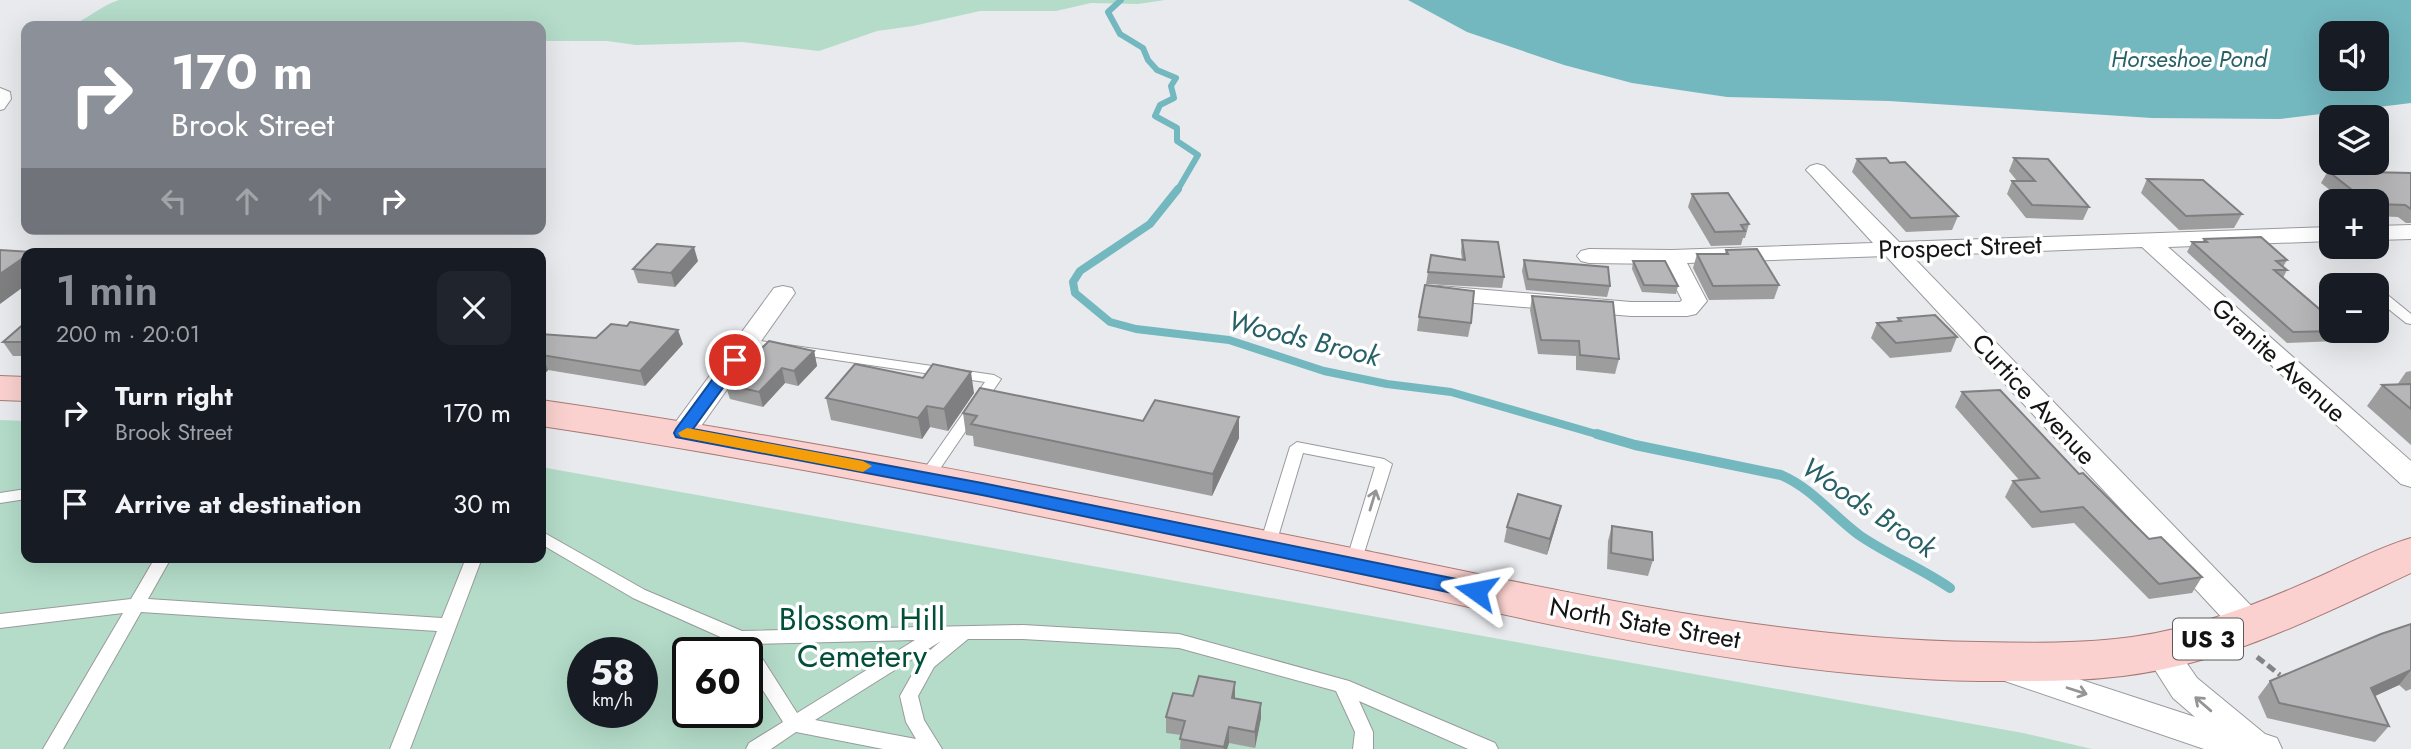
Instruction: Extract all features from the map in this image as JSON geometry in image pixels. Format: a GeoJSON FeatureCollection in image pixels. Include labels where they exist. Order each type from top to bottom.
{"type":"FeatureCollection","features":[{"type":"Feature","properties":{"kind":"main road"},"geometry":{"type":"LineString","coordinates":[[0,388],[21,389]]}},
{"type":"Feature","properties":{"kind":"main road","name":"North State Street"},"geometry":{"type":"LineString","coordinates":[[546,414],[682,433],[926,478],[1550,606],[1742,642],[1918,662],[2082,661],[2252,641],[2411,554]]}},
{"type":"Feature","properties":{"kind":"street","name":"Curtice Avenue"},"geometry":{"type":"LineString","coordinates":[[1817,170],[1893,249],[2252,641]]}},
{"type":"Feature","properties":{"kind":"street"},"geometry":{"type":"LineString","coordinates":[[2389,233],[2411,232]]}},
{"type":"Feature","properties":{"kind":"street","name":"Prospect Street"},"geometry":{"type":"LineString","coordinates":[[1589,256],[1672,257],[2319,235]]}},
{"type":"Feature","properties":{"kind":"street","name":"Granite Avenue"},"geometry":{"type":"LineString","coordinates":[[2148,242],[2411,477]]}},
{"type":"Feature","properties":{"kind":"street"},"geometry":{"type":"LineString","coordinates":[[1432,292],[1631,309],[1687,309],[1695,301],[1672,257]]}},
{"type":"Feature","properties":{"kind":"street"},"geometry":{"type":"LineString","coordinates":[[682,433],[783,293]]}},
{"type":"Feature","properties":{"kind":"street"},"geometry":{"type":"LineString","coordinates":[[2160,651],[2185,688],[2260,748]]}},
{"type":"Feature","properties":{"kind":"street"},"geometry":{"type":"LineString","coordinates":[[1989,663],[2232,744],[2260,748]]}},
{"type":"Feature","properties":{"kind":"lane"},"geometry":{"type":"LineString","coordinates":[[0,91],[6,94],[6,99],[0,107]]}},
{"type":"Feature","properties":{"kind":"lane"},"geometry":{"type":"LineString","coordinates":[[2389,303],[2411,320]]}},
{"type":"Feature","properties":{"kind":"lane"},"geometry":{"type":"LineString","coordinates":[[747,343],[994,379],[926,478]]}},
{"type":"Feature","properties":{"kind":"lane"},"geometry":{"type":"LineString","coordinates":[[1266,547],[1297,447],[1384,464],[1353,565]]}},
{"type":"Feature","properties":{"kind":"lane"},"geometry":{"type":"LineString","coordinates":[[0,498],[21,495]]}},
{"type":"Feature","properties":{"kind":"lane"},"geometry":{"type":"LineString","coordinates":[[546,540],[639,594],[738,637]]}},
{"type":"Feature","properties":{"kind":"lane"},"geometry":{"type":"LineString","coordinates":[[52,749],[160,563]]}},
{"type":"Feature","properties":{"kind":"lane"},"geometry":{"type":"LineString","coordinates":[[400,749],[472,563]]}},
{"type":"Feature","properties":{"kind":"lane"},"geometry":{"type":"LineString","coordinates":[[0,621],[134,605],[448,625]]}},
{"type":"Feature","properties":{"kind":"lane"},"geometry":{"type":"LineString","coordinates":[[763,637],[1023,632],[1179,641],[1343,687],[1488,749]]}},
{"type":"Feature","properties":{"kind":"lane"},"geometry":{"type":"LineString","coordinates":[[756,749],[941,633]]}},
{"type":"Feature","properties":{"kind":"lane"},"geometry":{"type":"LineString","coordinates":[[932,749],[915,722],[909,696],[928,662],[964,633]]}},
{"type":"Feature","properties":{"kind":"lane"},"geometry":{"type":"LineString","coordinates":[[763,675],[793,724],[924,749]]}},
{"type":"Feature","properties":{"kind":"lane"},"geometry":{"type":"LineString","coordinates":[[1343,687],[1364,733],[1363,749]]}},
{"type":"Feature","properties":{"kind":"path"},"geometry":{"type":"LineString","coordinates":[[2252,641],[2280,675]]}},
{"type":"Feature","properties":{"kind":"green space"},"geometry":{"type":"Polygon","coordinates":[[[119,0],[1165,0],[1138,4],[1091,3],[1056,11],[980,11],[877,31],[819,51],[742,42],[636,45],[607,41],[546,41],[546,21],[80,21],[119,0]]]}},
{"type":"Feature","properties":{"kind":"green space","name":"Blossom Hill Cemetery"},"geometry":{"type":"Polygon","coordinates":[[[0,420],[21,421],[21,563],[546,563],[546,468],[2023,733],[2092,749],[0,749],[0,420]]]}},
{"type":"Feature","properties":{"kind":"water","name":"Horseshoe Pond"},"geometry":{"type":"Polygon","coordinates":[[[1408,0],[2411,0],[2411,103],[2389,106],[2319,105],[2319,114],[2280,119],[2152,118],[1889,101],[1727,97],[1632,83],[1564,65],[1467,32],[1408,0]]]}},
{"type":"Feature","properties":{"kind":"building"},"geometry":{"type":"Polygon","coordinates":[[[1886,158],[1890,163],[1905,162],[1958,216],[1911,218],[1857,159],[1886,158]]]}},
{"type":"Feature","properties":{"kind":"building"},"geometry":{"type":"Polygon","coordinates":[[[2014,158],[2048,159],[2089,207],[2032,205],[2012,181],[2035,181],[2014,158]]]}},
{"type":"Feature","properties":{"kind":"building"},"geometry":{"type":"Polygon","coordinates":[[[2411,173],[2411,209],[2405,205],[2389,204],[2389,189],[2351,189],[2333,175],[2411,173]]]}},
{"type":"Feature","properties":{"kind":"building"},"geometry":{"type":"Polygon","coordinates":[[[2147,179],[2203,180],[2242,214],[2186,216],[2147,179]]]}},
{"type":"Feature","properties":{"kind":"building"},"geometry":{"type":"Polygon","coordinates":[[[1728,193],[1749,224],[1741,225],[1745,231],[1715,232],[1692,194],[1728,193]]]}},
{"type":"Feature","properties":{"kind":"building"},"geometry":{"type":"Polygon","coordinates":[[[2261,237],[2287,260],[2276,261],[2287,270],[2274,270],[2319,309],[2319,331],[2293,332],[2192,242],[2207,242],[2204,239],[2261,237]]]}},
{"type":"Feature","properties":{"kind":"building"},"geometry":{"type":"Polygon","coordinates":[[[1462,240],[1498,242],[1504,277],[1428,272],[1431,255],[1465,260],[1462,240]]]}},
{"type":"Feature","properties":{"kind":"building"},"geometry":{"type":"Polygon","coordinates":[[[657,244],[694,247],[671,273],[633,269],[657,244]]]}},
{"type":"Feature","properties":{"kind":"building"},"geometry":{"type":"Polygon","coordinates":[[[1757,249],[1779,285],[1713,286],[1697,254],[1728,254],[1726,250],[1757,249]]]}},
{"type":"Feature","properties":{"kind":"building"},"geometry":{"type":"Polygon","coordinates":[[[0,250],[21,251],[21,259],[0,274],[0,250]]]}},
{"type":"Feature","properties":{"kind":"building"},"geometry":{"type":"Polygon","coordinates":[[[1524,260],[1608,267],[1610,286],[1528,279],[1524,260]]]}},
{"type":"Feature","properties":{"kind":"building"},"geometry":{"type":"Polygon","coordinates":[[[1633,261],[1665,261],[1678,286],[1644,285],[1633,261]]]}},
{"type":"Feature","properties":{"kind":"building"},"geometry":{"type":"Polygon","coordinates":[[[1425,285],[1474,291],[1471,323],[1419,317],[1425,285]]]}},
{"type":"Feature","properties":{"kind":"building"},"geometry":{"type":"Polygon","coordinates":[[[1532,296],[1613,302],[1619,359],[1580,355],[1579,341],[1541,340],[1532,296]]]}},
{"type":"Feature","properties":{"kind":"building"},"geometry":{"type":"Polygon","coordinates":[[[1935,315],[1957,337],[1896,343],[1877,323],[1901,321],[1898,318],[1935,315]]]}},
{"type":"Feature","properties":{"kind":"building"},"geometry":{"type":"Polygon","coordinates":[[[630,322],[678,330],[640,371],[546,356],[546,334],[596,338],[611,324],[627,326],[630,322]]]}},
{"type":"Feature","properties":{"kind":"building"},"geometry":{"type":"Polygon","coordinates":[[[21,326],[21,342],[3,342],[21,326]]]}},
{"type":"Feature","properties":{"kind":"building"},"geometry":{"type":"Polygon","coordinates":[[[769,341],[814,351],[794,371],[782,368],[759,392],[725,384],[769,341]]]}},
{"type":"Feature","properties":{"kind":"building"},"geometry":{"type":"Polygon","coordinates":[[[855,364],[923,378],[933,364],[971,372],[944,409],[927,406],[918,418],[826,398],[855,364]]]}},
{"type":"Feature","properties":{"kind":"building"},"geometry":{"type":"Polygon","coordinates":[[[2411,384],[2411,409],[2382,385],[2411,384]]]}},
{"type":"Feature","properties":{"kind":"building"},"geometry":{"type":"Polygon","coordinates":[[[980,388],[1143,421],[1155,400],[1239,417],[1213,474],[971,424],[977,416],[963,413],[980,388]]]}},
{"type":"Feature","properties":{"kind":"building"},"geometry":{"type":"Polygon","coordinates":[[[2000,390],[2079,474],[2083,473],[2149,539],[2161,537],[2202,577],[2159,584],[2083,507],[2041,512],[2013,481],[2039,478],[1962,392],[2000,390]]]}},
{"type":"Feature","properties":{"kind":"building"},"geometry":{"type":"Polygon","coordinates":[[[1518,494],[1561,506],[1550,539],[1507,527],[1518,494]]]}},
{"type":"Feature","properties":{"kind":"building"},"geometry":{"type":"Polygon","coordinates":[[[1612,526],[1652,532],[1653,560],[1611,553],[1612,526]]]}},
{"type":"Feature","properties":{"kind":"building"},"geometry":{"type":"Polygon","coordinates":[[[2411,624],[2411,670],[2371,688],[2389,726],[2279,703],[2270,681],[2411,624]]]}},
{"type":"Feature","properties":{"kind":"building"},"geometry":{"type":"Polygon","coordinates":[[[1199,676],[1235,682],[1232,698],[1261,703],[1255,732],[1229,727],[1224,747],[1180,739],[1185,721],[1166,717],[1173,693],[1193,696],[1199,676]]]}},
{"type":"Feature","properties":{"kind":"waterway","name":"Woods Brook"},"geometry":{"type":"LineString","coordinates":[[1121,0],[1108,12],[1120,34],[1143,48],[1148,60],[1157,70],[1176,78],[1171,86],[1174,98],[1160,105],[1155,116],[1177,128],[1177,141],[1198,155],[1177,191]]}},
{"type":"Feature","properties":{"kind":"waterway","name":"Woods Brook"},"geometry":{"type":"LineString","coordinates":[[1178,189],[1150,224],[1080,271],[1073,282],[1075,293],[1110,322],[1136,329],[1229,340],[1324,371],[1387,384],[1451,392],[1603,436]]}},
{"type":"Feature","properties":{"kind":"waterway","name":"Woods Brook"},"geometry":{"type":"LineString","coordinates":[[1597,434],[1635,445],[1781,475],[1813,495],[1859,535],[1950,588]]}},
{"type":"Feature","properties":{"kind":"slow traffic"},"geometry":{"type":"LineString","coordinates":[[687,433],[863,466]]}},
{"type":"Feature","properties":{"kind":"route"},"geometry":{"type":"LineString","coordinates":[[735,360],[682,433],[982,489],[1476,591]]}}]}
